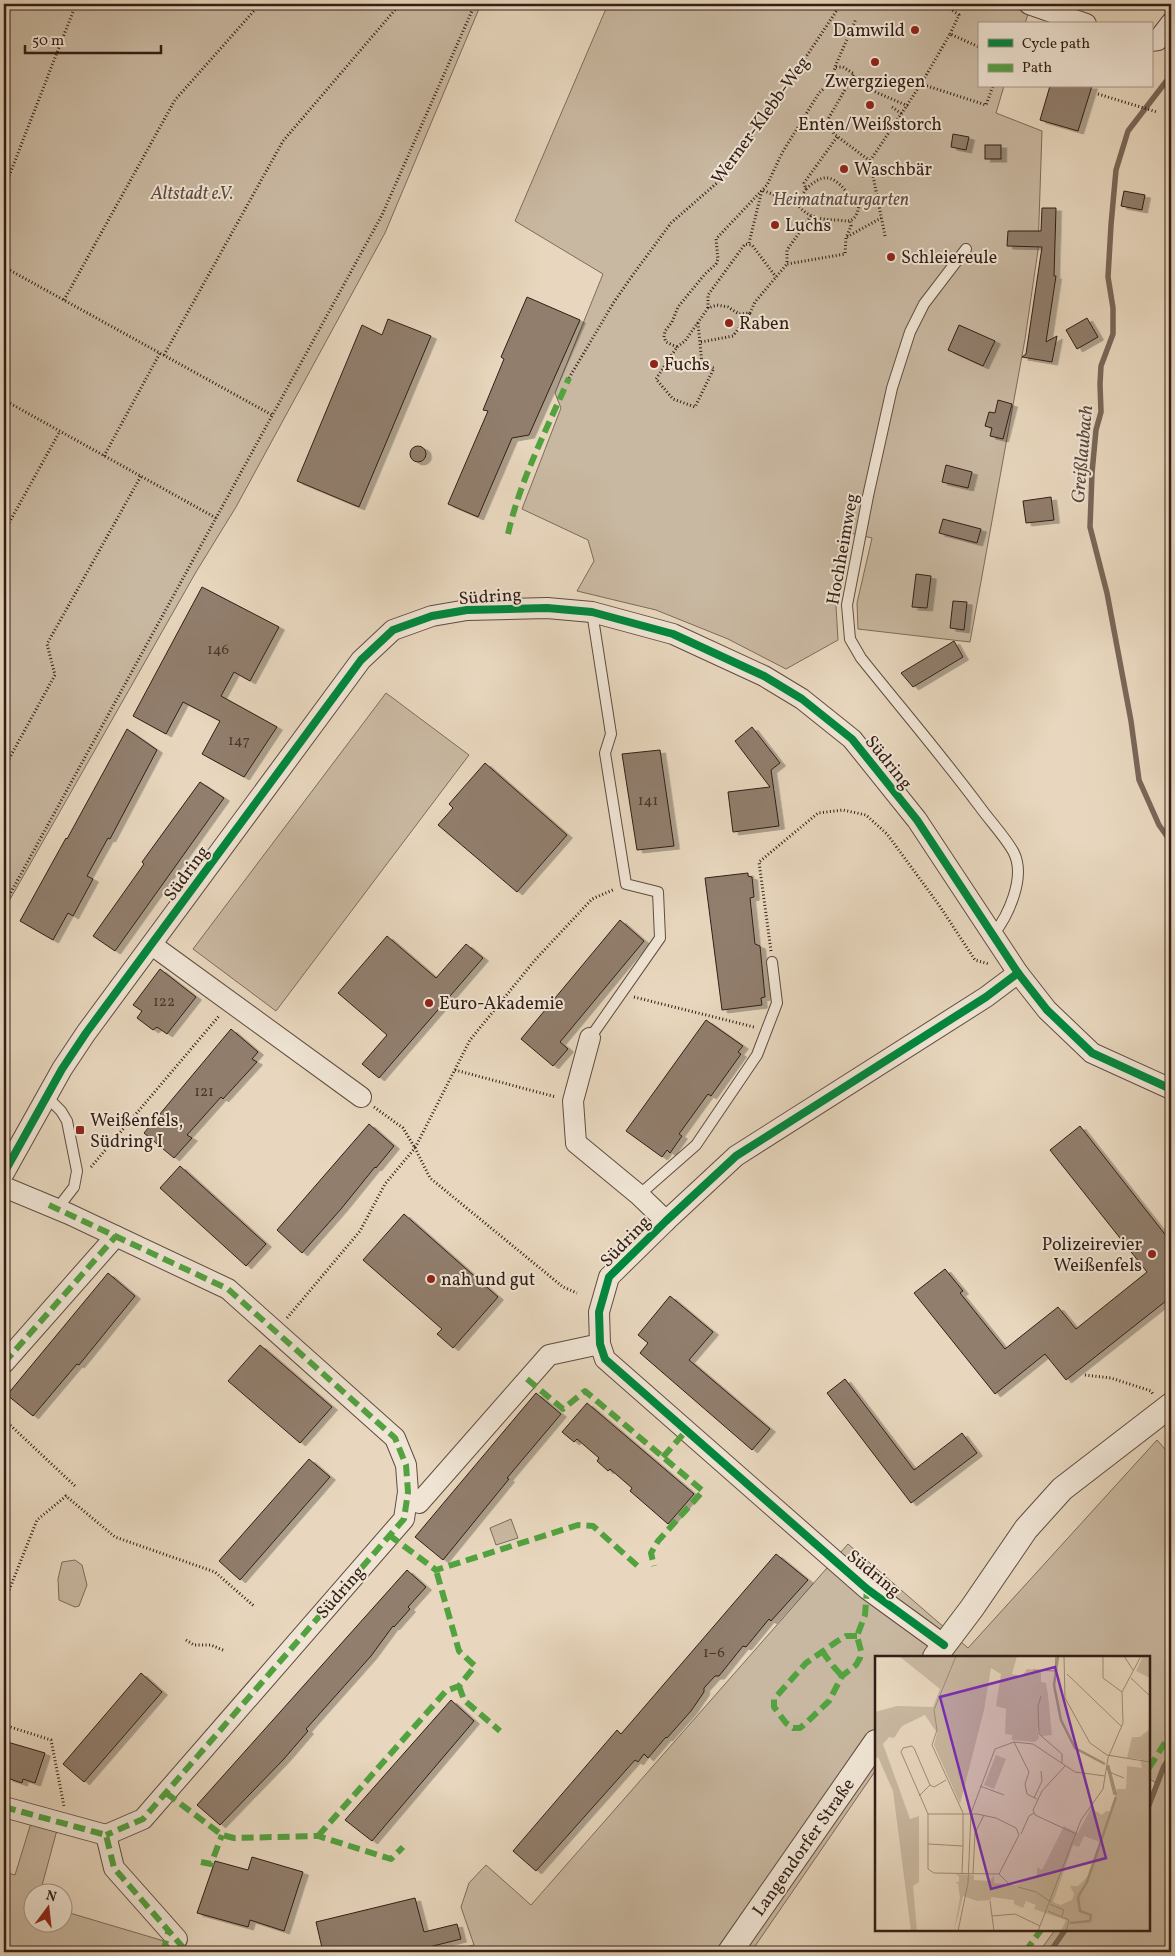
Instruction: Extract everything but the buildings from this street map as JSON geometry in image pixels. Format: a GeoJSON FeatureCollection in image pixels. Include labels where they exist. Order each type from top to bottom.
{"type":"FeatureCollection","features":[{"type":"Feature","properties":{"kind":"street"},"geometry":{"type":"LineString","coordinates":[[1029,4],[1080,22]]}},
{"type":"Feature","properties":{"kind":"street"},"geometry":{"type":"LineString","coordinates":[[1152,41],[1158,40],[1171,23]]}},
{"type":"Feature","properties":{"kind":"street","name":"Südring"},"geometry":{"type":"LineString","coordinates":[[4,1173],[62,1069],[81,1040],[361,660],[393,630],[432,616],[467,610],[541,608],[592,612],[673,634],[764,676],[802,699],[852,740],[917,820],[1018,973],[1047,1010],[1092,1052],[1171,1089]]}},
{"type":"Feature","properties":{"kind":"street"},"geometry":{"type":"LineString","coordinates":[[152,945],[362,1098]]}},
{"type":"Feature","properties":{"kind":"street","name":"Südring"},"geometry":{"type":"LineString","coordinates":[[940,1651],[605,1359],[600,1344],[599,1312],[609,1277],[666,1220],[736,1156],[986,997],[1018,973]]}},
{"type":"Feature","properties":{"kind":"street","name":"Südring"},"geometry":{"type":"LineString","coordinates":[[590,1038],[573,1101],[576,1143],[666,1220]]}},
{"type":"Feature","properties":{"kind":"street","name":"Südring"},"geometry":{"type":"LineString","coordinates":[[4,1187],[57,1208],[228,1289],[395,1438],[406,1465],[408,1492],[404,1519],[143,1819],[106,1835]]}},
{"type":"Feature","properties":{"kind":"street"},"geometry":{"type":"LineString","coordinates":[[4,1363],[116,1236]]}},
{"type":"Feature","properties":{"kind":"street"},"geometry":{"type":"LineString","coordinates":[[419,1503],[549,1355],[600,1344]]}},
{"type":"Feature","properties":{"kind":"street"},"geometry":{"type":"LineString","coordinates":[[940,1651],[1026,1529],[1062,1489],[1168,1407]]}},
{"type":"Feature","properties":{"kind":"street","name":"Langendorfer Straße"},"geometry":{"type":"LineString","coordinates":[[730,1952],[875,1743]]}},
{"type":"Feature","properties":{"kind":"street"},"geometry":{"type":"LineString","coordinates":[[4,1807],[106,1835],[114,1868],[177,1939]]}},
{"type":"Feature","properties":{"kind":"lane","name":"Hochheimweg"},"geometry":{"type":"LineString","coordinates":[[966,250],[924,304],[910,332],[890,397],[846,605],[850,639],[861,658],[970,794],[1014,854],[1018,874],[1011,904],[1004,921],[993,935]]}},
{"type":"Feature","properties":{"kind":"lane"},"geometry":{"type":"LineString","coordinates":[[592,612],[611,734],[605,753],[626,884]]}},
{"type":"Feature","properties":{"kind":"lane","name":"Südring"},"geometry":{"type":"LineString","coordinates":[[590,1038],[660,938],[658,892],[626,884]]}},
{"type":"Feature","properties":{"kind":"lane"},"geometry":{"type":"LineString","coordinates":[[639,1195],[696,1145],[756,1055],[776,1003],[772,962]]}},
{"type":"Feature","properties":{"kind":"lane"},"geometry":{"type":"LineString","coordinates":[[47,1097],[61,1111],[67,1121],[77,1171],[74,1187],[57,1208]]}},
{"type":"Feature","properties":{"kind":"path"},"geometry":{"type":"LineString","coordinates":[[4,189],[74,9],[78,4]]}},
{"type":"Feature","properties":{"kind":"path"},"geometry":{"type":"LineString","coordinates":[[64,300],[174,100],[260,4]]}},
{"type":"Feature","properties":{"kind":"path"},"geometry":{"type":"LineString","coordinates":[[164,355],[283,141],[400,4]]}},
{"type":"Feature","properties":{"kind":"path"},"geometry":{"type":"LineString","coordinates":[[4,905],[382,215],[475,4]]}},
{"type":"Feature","properties":{"kind":"path"},"geometry":{"type":"LineString","coordinates":[[870,161],[908,106],[950,34],[959,15],[952,10],[950,4]]}},
{"type":"Feature","properties":{"kind":"path"},"geometry":{"type":"LineString","coordinates":[[677,347],[666,342],[664,337],[665,331],[672,322],[678,307],[705,274],[716,264],[718,259],[716,238],[767,185],[782,153],[819,93],[830,83],[856,19]]}},
{"type":"Feature","properties":{"kind":"path"},"geometry":{"type":"LineString","coordinates":[[950,34],[978,47]]}},
{"type":"Feature","properties":{"kind":"path"},"geometry":{"type":"LineString","coordinates":[[836,67],[843,67],[854,74],[827,121],[837,137],[870,161],[885,236]]}},
{"type":"Feature","properties":{"kind":"path"},"geometry":{"type":"LineString","coordinates":[[850,81],[908,106]]}},
{"type":"Feature","properties":{"kind":"path"},"geometry":{"type":"LineString","coordinates":[[921,84],[986,105],[992,88]]}},
{"type":"Feature","properties":{"kind":"path"},"geometry":{"type":"LineString","coordinates":[[1098,94],[1156,112]]}},
{"type":"Feature","properties":{"kind":"path"},"geometry":{"type":"LineString","coordinates":[[892,106],[902,114]]}},
{"type":"Feature","properties":{"kind":"path"},"geometry":{"type":"LineString","coordinates":[[806,189],[804,183],[837,137]]}},
{"type":"Feature","properties":{"kind":"path"},"geometry":{"type":"LineString","coordinates":[[797,204],[806,189],[813,182],[827,177],[836,180],[852,198],[860,200],[877,197]]}},
{"type":"Feature","properties":{"kind":"path"},"geometry":{"type":"LineString","coordinates":[[762,190],[797,204],[811,216],[822,220],[850,221],[856,216],[860,200]]}},
{"type":"Feature","properties":{"kind":"path"},"geometry":{"type":"LineString","coordinates":[[749,243],[762,190]]}},
{"type":"Feature","properties":{"kind":"path"},"geometry":{"type":"LineString","coordinates":[[787,264],[787,250],[811,216]]}},
{"type":"Feature","properties":{"kind":"path"},"geometry":{"type":"LineString","coordinates":[[846,238],[882,218]]}},
{"type":"Feature","properties":{"kind":"path"},"geometry":{"type":"LineString","coordinates":[[701,342],[733,336],[755,302],[787,264],[845,254],[846,238],[851,226],[850,221]]}},
{"type":"Feature","properties":{"kind":"path"},"geometry":{"type":"LineString","coordinates":[[749,243],[776,277]]}},
{"type":"Feature","properties":{"kind":"path"},"geometry":{"type":"LineString","coordinates":[[698,323],[702,364],[714,368],[695,407],[673,400],[656,379],[677,347],[685,341],[708,308],[708,294],[745,244],[749,243]]}},
{"type":"Feature","properties":{"kind":"path"},"geometry":{"type":"LineString","coordinates":[[4,267],[272,415]]}},
{"type":"Feature","properties":{"kind":"path"},"geometry":{"type":"LineString","coordinates":[[708,308],[717,305],[728,307],[739,314],[750,312]]}},
{"type":"Feature","properties":{"kind":"path"},"geometry":{"type":"LineString","coordinates":[[104,456],[160,353]]}},
{"type":"Feature","properties":{"kind":"path"},"geometry":{"type":"LineString","coordinates":[[4,400],[216,518]]}},
{"type":"Feature","properties":{"kind":"path"},"geometry":{"type":"LineString","coordinates":[[4,532],[60,431]]}},
{"type":"Feature","properties":{"kind":"path"},"geometry":{"type":"LineString","coordinates":[[4,768],[55,675],[47,644],[141,476]]}},
{"type":"Feature","properties":{"kind":"path"},"geometry":{"type":"LineString","coordinates":[[772,962],[759,862],[818,813],[843,810],[866,815],[887,834],[939,905],[975,960],[1018,973]]}},
{"type":"Feature","properties":{"kind":"path"},"geometry":{"type":"LineString","coordinates":[[275,1332],[360,1231],[385,1184],[415,1148],[470,1040],[541,953],[592,899],[626,884]]}},
{"type":"Feature","properties":{"kind":"path"},"geometry":{"type":"LineString","coordinates":[[621,994],[767,1030]]}},
{"type":"Feature","properties":{"kind":"path"},"geometry":{"type":"LineString","coordinates":[[74,1187],[231,1002]]}},
{"type":"Feature","properties":{"kind":"path"},"geometry":{"type":"LineString","coordinates":[[455,1070],[573,1101]]}},
{"type":"Feature","properties":{"kind":"path"},"geometry":{"type":"LineString","coordinates":[[362,1098],[403,1128],[430,1178],[563,1287],[577,1293]]}},
{"type":"Feature","properties":{"kind":"path"},"geometry":{"type":"LineString","coordinates":[[1085,1375],[1111,1378],[1152,1391],[1168,1407]]}},
{"type":"Feature","properties":{"kind":"path"},"geometry":{"type":"LineString","coordinates":[[4,1423],[9,1424],[75,1486]]}},
{"type":"Feature","properties":{"kind":"path"},"geometry":{"type":"LineString","coordinates":[[4,1603],[37,1520],[66,1496],[115,1537],[215,1572],[255,1607]]}},
{"type":"Feature","properties":{"kind":"path"},"geometry":{"type":"LineString","coordinates":[[186,1640],[194,1645],[211,1645],[225,1650]]}},
{"type":"Feature","properties":{"kind":"path"},"geometry":{"type":"LineString","coordinates":[[4,1725],[52,1740],[68,1824]]}},
{"type":"Feature","properties":{"kind":"green space","name":"Altstadt e.V."},"geometry":{"type":"Polygon","coordinates":[[[4,4],[481,4],[385,233],[236,507],[196,572],[4,910],[4,4]]]}},
{"type":"Feature","properties":{"kind":"green space","name":"Heimatnaturgarten"},"geometry":{"type":"Polygon","coordinates":[[[608,4],[1031,4],[1026,22],[978,22],[978,88],[1003,88],[996,113],[1042,131],[1038,250],[1025,339],[970,642],[858,629],[857,603],[872,538],[846,532],[835,588],[838,640],[786,669],[728,639],[656,610],[577,591],[594,561],[588,540],[522,509],[561,408],[555,393],[603,274],[515,221],[608,4]]]}},
{"type":"Feature","properties":{"kind":"green space"},"geometry":{"type":"Polygon","coordinates":[[[386,693],[469,755],[276,1011],[193,949],[386,693]]]}},
{"type":"Feature","properties":{"kind":"green space"},"geometry":{"type":"Polygon","coordinates":[[[1157,1440],[1171,1456],[1171,1952],[1039,1952],[1054,1931],[1150,1931],[1150,1797],[1158,1785],[1150,1779],[1150,1656],[875,1656],[875,1771],[751,1952],[446,1952],[474,1945],[461,1907],[469,1883],[486,1865],[531,1905],[848,1544],[968,1648],[1157,1440]]]}},
{"type":"Feature","properties":{"kind":"green space"},"geometry":{"type":"Polygon","coordinates":[[[511,1519],[518,1538],[496,1545],[490,1528],[511,1519]]]}},
{"type":"Feature","properties":{"kind":"green space"},"geometry":{"type":"Polygon","coordinates":[[[75,1560],[82,1565],[87,1585],[79,1606],[75,1607],[59,1600],[58,1579],[62,1562],[75,1560]]]}},
{"type":"Feature","properties":{"kind":"green space"},"geometry":{"type":"Polygon","coordinates":[[[31,1823],[57,1830],[42,1884],[22,1884],[22,1934],[72,1934],[72,1914],[201,1952],[4,1952],[4,1872],[15,1875],[31,1823]]]}},
{"type":"Feature","properties":{"kind":"waterway","name":"Greißlaubach"},"geometry":{"type":"LineString","coordinates":[[1171,75],[1128,131],[1116,170],[1108,277],[1113,308],[1113,334],[1101,366],[1101,412],[1096,430],[1090,527],[1107,593],[1131,721],[1139,780],[1159,825],[1171,842]]}},
{"type":"Feature","properties":{"kind":"waterway","name":"Greißlaubach"},"geometry":{"type":"LineString","coordinates":[[1150,1802],[1164,1766],[1171,1756]]}},
{"type":"Feature","properties":{"kind":"waterway","name":"Greißlaubach"},"geometry":{"type":"LineString","coordinates":[[1050,1952],[1064,1931]]}},
{"type":"Feature","properties":{"kind":"marked path"},"geometry":{"type":"LineString","coordinates":[[508,534],[527,474],[569,378]]}},
{"type":"Feature","properties":{"kind":"marked path"},"geometry":{"type":"LineString","coordinates":[[49,1205],[228,1289],[395,1438],[406,1465],[408,1492],[404,1519],[143,1819],[106,1835]]}},
{"type":"Feature","properties":{"kind":"marked path"},"geometry":{"type":"LineString","coordinates":[[4,1363],[116,1236]]}},
{"type":"Feature","properties":{"kind":"marked path"},"geometry":{"type":"LineString","coordinates":[[527,1379],[563,1409],[585,1391],[703,1491],[658,1541],[651,1553],[654,1566]]}},
{"type":"Feature","properties":{"kind":"marked path"},"geometry":{"type":"LineString","coordinates":[[663,1457],[686,1431]]}},
{"type":"Feature","properties":{"kind":"marked path"},"geometry":{"type":"LineString","coordinates":[[389,1535],[436,1570],[578,1525],[593,1526],[641,1569]]}},
{"type":"Feature","properties":{"kind":"marked path"},"geometry":{"type":"LineString","coordinates":[[318,1836],[446,1691],[459,1686],[475,1666],[459,1651],[436,1570]]}},
{"type":"Feature","properties":{"kind":"marked path"},"geometry":{"type":"LineString","coordinates":[[857,1636],[846,1636],[806,1663],[774,1699],[774,1707],[786,1723],[793,1728],[800,1728],[829,1701],[842,1676],[856,1665],[861,1651],[857,1636],[865,1615],[867,1589]]}},
{"type":"Feature","properties":{"kind":"marked path"},"geometry":{"type":"LineString","coordinates":[[822,1651],[842,1676]]}},
{"type":"Feature","properties":{"kind":"marked path"},"geometry":{"type":"LineString","coordinates":[[459,1686],[464,1700],[500,1731]]}},
{"type":"Feature","properties":{"kind":"marked path"},"geometry":{"type":"LineString","coordinates":[[1150,1766],[1171,1733]]}},
{"type":"Feature","properties":{"kind":"marked path"},"geometry":{"type":"LineString","coordinates":[[166,1793],[222,1835],[234,1838],[318,1836],[391,1859],[403,1847]]}},
{"type":"Feature","properties":{"kind":"marked path"},"geometry":{"type":"LineString","coordinates":[[4,1807],[106,1835],[114,1868],[187,1952]]}},
{"type":"Feature","properties":{"kind":"marked path"},"geometry":{"type":"LineString","coordinates":[[201,1862],[211,1864],[222,1835]]}},
{"type":"Feature","properties":{"kind":"marked path"},"geometry":{"type":"LineString","coordinates":[[163,1952],[169,1929]]}},
{"type":"Feature","properties":{"kind":"marked path"},"geometry":{"type":"LineString","coordinates":[[1025,1952],[1040,1931]]}},
{"type":"Feature","properties":{"kind":"cycle path"},"geometry":{"type":"LineString","coordinates":[[4,1173],[62,1069],[86,1033],[361,660],[393,630],[432,616],[467,610],[547,608],[592,612],[673,634],[764,676],[802,699],[852,739],[917,820],[1018,973],[1047,1010],[1092,1053],[1171,1089]]}},
{"type":"Feature","properties":{"kind":"cycle path"},"geometry":{"type":"LineString","coordinates":[[944,1645],[867,1589],[605,1359],[600,1344],[599,1312],[609,1277],[736,1156],[986,997],[1018,973]]}},
{"type":"Feature","properties":{"kind":"place","name":"Damwild"},"geometry":{"type":"Point","coordinates":[915,30]}},
{"type":"Feature","properties":{"kind":"place","name":"Zwergziegen"},"geometry":{"type":"Point","coordinates":[875,62]}},
{"type":"Feature","properties":{"kind":"place","name":"Enten/Weißstorch"},"geometry":{"type":"Point","coordinates":[870,105]}},
{"type":"Feature","properties":{"kind":"place","name":"Waschbär"},"geometry":{"type":"Point","coordinates":[844,169]}},
{"type":"Feature","properties":{"kind":"place","name":"Luchs"},"geometry":{"type":"Point","coordinates":[775,225]}},
{"type":"Feature","properties":{"kind":"place","name":"Schleiereule"},"geometry":{"type":"Point","coordinates":[891,257]}},
{"type":"Feature","properties":{"kind":"place","name":"Raben"},"geometry":{"type":"Point","coordinates":[729,323]}},
{"type":"Feature","properties":{"kind":"place","name":"Fuchs"},"geometry":{"type":"Point","coordinates":[654,364]}},
{"type":"Feature","properties":{"kind":"place","name":"Euro-Akademie"},"geometry":{"type":"Point","coordinates":[429,1003]}},
{"type":"Feature","properties":{"kind":"place","name":"Weißenfels, Südring I"},"geometry":{"type":"Point","coordinates":[80,1130]}},
{"type":"Feature","properties":{"kind":"place","name":"Polizeirevier Weißenfels"},"geometry":{"type":"Point","coordinates":[1152,1254]}},
{"type":"Feature","properties":{"kind":"place","name":"nah und gut"},"geometry":{"type":"Point","coordinates":[431,1279]}}]}
